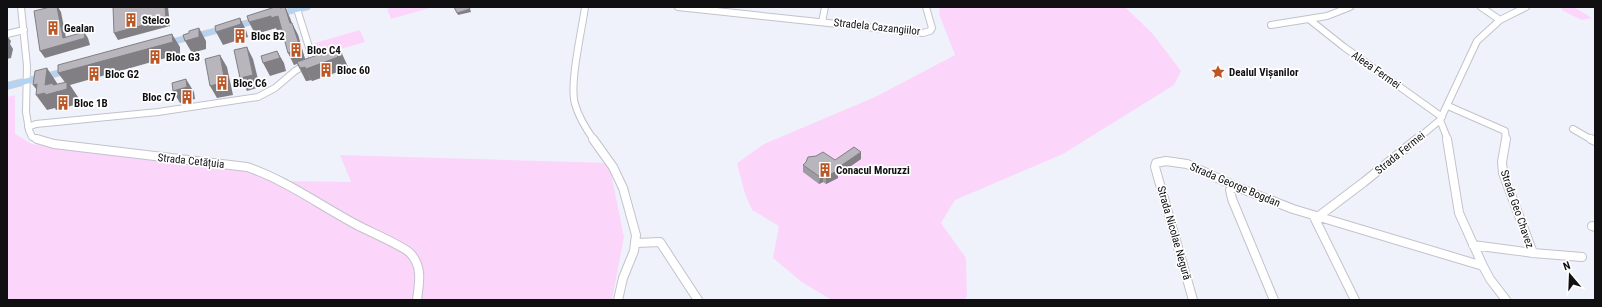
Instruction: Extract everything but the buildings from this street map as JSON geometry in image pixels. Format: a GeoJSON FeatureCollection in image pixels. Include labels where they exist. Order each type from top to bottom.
{"type":"FeatureCollection","features":[{"type":"Feature","properties":{"kind":"main road"},"geometry":{"type":"LineString","coordinates":[[154,45],[299,8]]}},
{"type":"Feature","properties":{"kind":"main road"},"geometry":{"type":"LineString","coordinates":[[7,86],[27,79],[77,66]]}},
{"type":"Feature","properties":{"kind":"main road"},"geometry":{"type":"LineString","coordinates":[[7,82],[27,79]]}},
{"type":"Feature","properties":{"kind":"street"},"geometry":{"type":"LineString","coordinates":[[21,7],[27,79],[28,127],[36,124],[158,112],[258,97],[276,88],[295,72],[314,60],[299,8]]}},
{"type":"Feature","properties":{"kind":"street"},"geometry":{"type":"LineString","coordinates":[[585,7],[573,90],[574,104],[583,124],[612,167],[623,188],[637,243],[632,260],[624,275],[618,300]]}},
{"type":"Feature","properties":{"kind":"street"},"geometry":{"type":"LineString","coordinates":[[678,7],[822,22],[825,7]]}},
{"type":"Feature","properties":{"kind":"street","name":"Stradela Cazangiilor"},"geometry":{"type":"LineString","coordinates":[[822,22],[927,32],[930,31],[932,25],[926,7]]}},
{"type":"Feature","properties":{"kind":"street"},"geometry":{"type":"LineString","coordinates":[[1271,26],[1311,21],[1350,7]]}},
{"type":"Feature","properties":{"kind":"street"},"geometry":{"type":"LineString","coordinates":[[1481,7],[1500,20]]}},
{"type":"Feature","properties":{"kind":"street","name":"Strada Fermei"},"geometry":{"type":"LineString","coordinates":[[1317,216],[1364,182],[1441,118],[1448,106],[1468,56],[1477,40],[1500,20],[1526,7]]}},
{"type":"Feature","properties":{"kind":"street","name":"Aleea Fermei"},"geometry":{"type":"LineString","coordinates":[[1311,21],[1441,118]]}},
{"type":"Feature","properties":{"kind":"street"},"geometry":{"type":"LineString","coordinates":[[7,34],[24,30]]}},
{"type":"Feature","properties":{"kind":"street","name":"Strada Geo Chavez"},"geometry":{"type":"LineString","coordinates":[[1448,106],[1505,131],[1501,164],[1503,173],[1533,254]]}},
{"type":"Feature","properties":{"kind":"street"},"geometry":{"type":"LineString","coordinates":[[1441,118],[1445,128],[1459,212],[1490,280],[1506,300]]}},
{"type":"Feature","properties":{"kind":"street","name":"Strada Cetățuia"},"geometry":{"type":"LineString","coordinates":[[28,127],[32,137],[54,144],[246,167],[265,173],[357,225],[410,252],[418,264],[420,275],[417,300]]}},
{"type":"Feature","properties":{"kind":"street"},"geometry":{"type":"LineString","coordinates":[[1573,129],[1595,141]]}},
{"type":"Feature","properties":{"kind":"street","name":"Strada George Bogdan"},"geometry":{"type":"LineString","coordinates":[[1155,167],[1156,163],[1161,161],[1180,162],[1202,170],[1236,187],[1310,215],[1483,266]]}},
{"type":"Feature","properties":{"kind":"street","name":"Strada Nicolae Negură"},"geometry":{"type":"LineString","coordinates":[[1155,167],[1192,300]]}},
{"type":"Feature","properties":{"kind":"street"},"geometry":{"type":"LineString","coordinates":[[1236,187],[1230,190],[1232,199],[1274,300]]}},
{"type":"Feature","properties":{"kind":"street"},"geometry":{"type":"LineString","coordinates":[[1317,216],[1315,219],[1355,300]]}},
{"type":"Feature","properties":{"kind":"street"},"geometry":{"type":"LineString","coordinates":[[637,243],[660,242],[698,300]]}},
{"type":"Feature","properties":{"kind":"street","name":"Strada Geo Chavez"},"geometry":{"type":"LineString","coordinates":[[1473,245],[1533,254],[1582,257]]}},
{"type":"Feature","properties":{"kind":"shaded area"},"geometry":{"type":"Polygon","coordinates":[[[393,7],[433,7],[391,19],[387,9],[393,7]]]}},
{"type":"Feature","properties":{"kind":"shaded area"},"geometry":{"type":"Polygon","coordinates":[[[940,7],[1125,7],[1153,34],[1181,71],[1174,85],[1063,154],[955,200],[941,223],[966,258],[967,297],[963,300],[832,300],[803,283],[773,258],[779,226],[752,210],[745,194],[737,163],[764,144],[875,97],[955,55],[939,14],[940,7]]]}},
{"type":"Feature","properties":{"kind":"shaded area"},"geometry":{"type":"Polygon","coordinates":[[[1560,7],[1574,7],[1592,18],[1582,20],[1563,11],[1560,7]]]}},
{"type":"Feature","properties":{"kind":"shaded area"},"geometry":{"type":"Polygon","coordinates":[[[360,30],[365,42],[320,55],[315,43],[360,30]]]}},
{"type":"Feature","properties":{"kind":"shaded area"},"geometry":{"type":"Polygon","coordinates":[[[15,95],[15,134],[32,144],[240,170],[273,175],[286,181],[351,182],[340,155],[609,163],[624,237],[612,300],[7,300],[7,97],[15,95]]]}},
{"type":"Feature","properties":{"kind":"place","name":"Stelco"},"geometry":{"type":"Point","coordinates":[131,20]}},
{"type":"Feature","properties":{"kind":"place","name":"Gealan"},"geometry":{"type":"Point","coordinates":[53,28]}},
{"type":"Feature","properties":{"kind":"place","name":"Bloc B2"},"geometry":{"type":"Point","coordinates":[240,36]}},
{"type":"Feature","properties":{"kind":"place","name":"Bloc C4"},"geometry":{"type":"Point","coordinates":[296,50]}},
{"type":"Feature","properties":{"kind":"place","name":"Bloc G3"},"geometry":{"type":"Point","coordinates":[155,57]}},
{"type":"Feature","properties":{"kind":"place","name":"Bloc 60"},"geometry":{"type":"Point","coordinates":[326,70]}},
{"type":"Feature","properties":{"kind":"place","name":"Dealul Vișanilor"},"geometry":{"type":"Point","coordinates":[1218,72]}},
{"type":"Feature","properties":{"kind":"place","name":"Bloc G2"},"geometry":{"type":"Point","coordinates":[94,74]}},
{"type":"Feature","properties":{"kind":"place","name":"Bloc C6"},"geometry":{"type":"Point","coordinates":[222,83]}},
{"type":"Feature","properties":{"kind":"place","name":"Bloc C7"},"geometry":{"type":"Point","coordinates":[187,97]}},
{"type":"Feature","properties":{"kind":"place","name":"Bloc 1B"},"geometry":{"type":"Point","coordinates":[63,103]}},
{"type":"Feature","properties":{"kind":"place","name":"Conacul Moruzzi"},"geometry":{"type":"Point","coordinates":[825,170]}}]}
